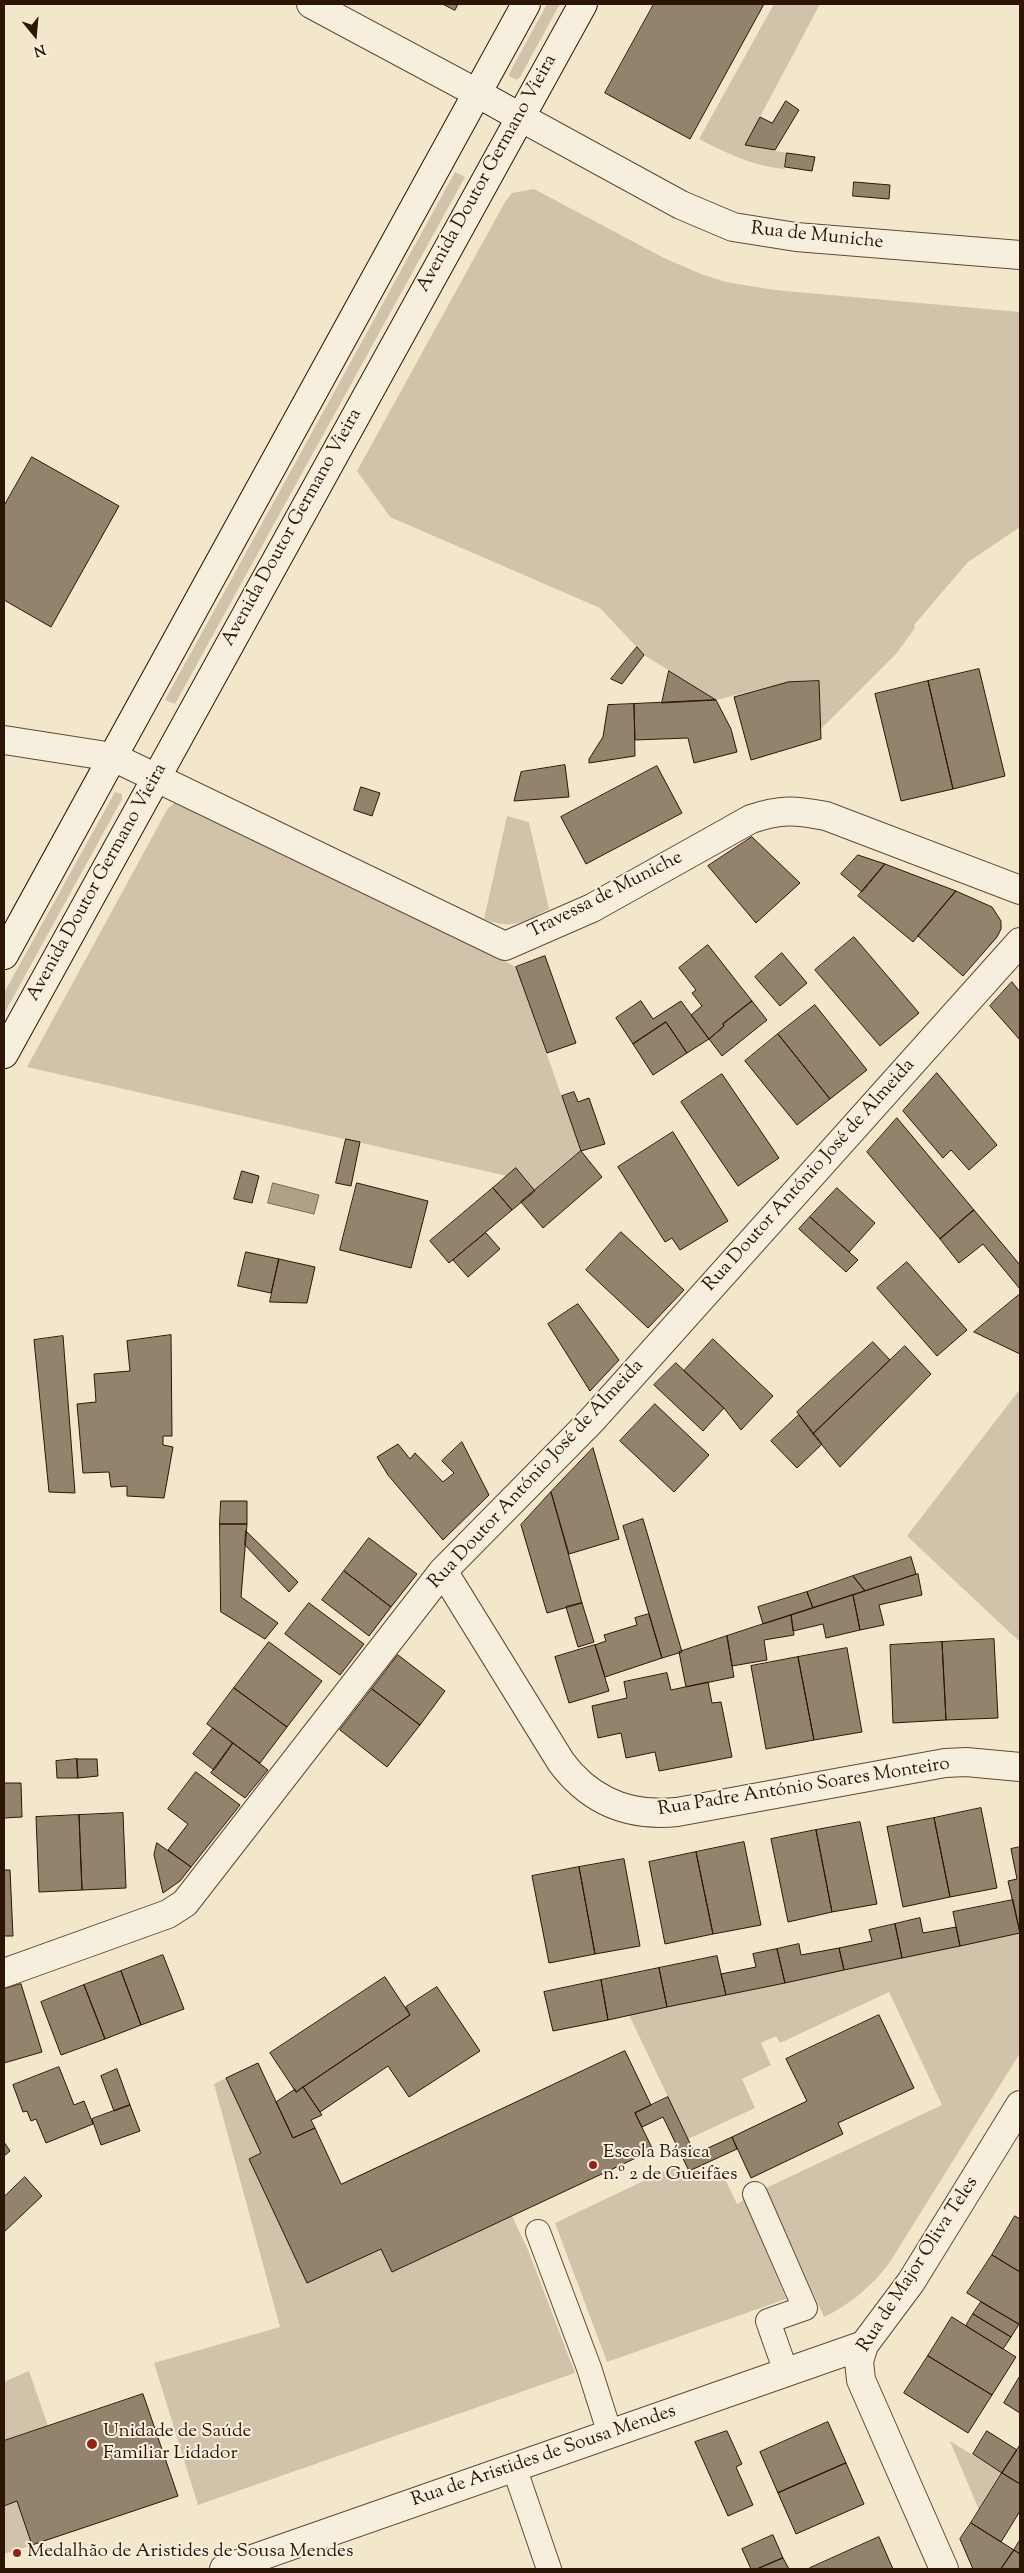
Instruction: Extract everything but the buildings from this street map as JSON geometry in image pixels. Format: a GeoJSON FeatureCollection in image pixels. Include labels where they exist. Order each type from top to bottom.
{"type":"FeatureCollection","features":[{"type":"Feature","properties":{"kind":"street","name":"Rua de Muniche"},"geometry":{"type":"LineString","coordinates":[[311,4],[682,205],[733,227],[796,237],[1020,255]]}},
{"type":"Feature","properties":{"kind":"street"},"geometry":{"type":"LineString","coordinates":[[4,955],[526,4]]}},
{"type":"Feature","properties":{"kind":"street","name":"Avenida Doutor Germano Vieira"},"geometry":{"type":"LineString","coordinates":[[4,1054],[582,4]]}},
{"type":"Feature","properties":{"kind":"street","name":"Travessa de Muniche"},"geometry":{"type":"LineString","coordinates":[[4,740],[113,757],[505,946],[592,908],[730,830],[752,819],[775,811],[801,811],[826,816],[1020,890]]}},
{"type":"Feature","properties":{"kind":"street","name":"Rua Doutor António José de Almeida"},"geometry":{"type":"LineString","coordinates":[[4,1972],[168,1914],[186,1903],[443,1571],[592,1420],[1020,942]]}},
{"type":"Feature","properties":{"kind":"street","name":"Rua Padre António Soares Monteiro"},"geometry":{"type":"LineString","coordinates":[[443,1571],[572,1778],[587,1790],[618,1807],[646,1813],[677,1812],[944,1763],[966,1762],[1020,1767]]}},
{"type":"Feature","properties":{"kind":"street","name":"Rua de Major Oliva Teles"},"geometry":{"type":"LineString","coordinates":[[944,2569],[861,2380],[859,2361],[864,2345],[911,2282],[1020,2105]]}},
{"type":"Feature","properties":{"kind":"street","name":"Rua de Aristides de Sousa Mendes"},"geometry":{"type":"LineString","coordinates":[[224,2569],[864,2345]]}},
{"type":"Feature","properties":{"kind":"lane"},"geometry":{"type":"LineString","coordinates":[[755,2194],[805,2308],[768,2321],[786,2372]]}},
{"type":"Feature","properties":{"kind":"lane"},"geometry":{"type":"LineString","coordinates":[[538,2232],[589,2368],[610,2434]]}},
{"type":"Feature","properties":{"kind":"lane"},"geometry":{"type":"LineString","coordinates":[[514,2468],[549,2569]]}},
{"type":"Feature","properties":{"kind":"shaded area"},"geometry":{"type":"Polygon","coordinates":[[[547,4],[560,4],[517,80],[509,76],[510,72],[547,4]]]}},
{"type":"Feature","properties":{"kind":"shaded area"},"geometry":{"type":"Polygon","coordinates":[[[774,4],[820,4],[745,145],[787,153],[784,169],[751,162],[699,139],[774,4]]]}},
{"type":"Feature","properties":{"kind":"shaded area"},"geometry":{"type":"Polygon","coordinates":[[[455,172],[465,177],[175,704],[165,700],[455,172]]]}},
{"type":"Feature","properties":{"kind":"shaded area"},"geometry":{"type":"Polygon","coordinates":[[[534,189],[664,258],[701,274],[726,282],[775,290],[1020,312],[1020,527],[968,562],[914,625],[915,628],[896,654],[821,729],[819,681],[788,682],[716,700],[644,655],[600,608],[390,517],[357,471],[505,202],[512,193],[534,189]]]}},
{"type":"Feature","properties":{"kind":"shaded area"},"geometry":{"type":"Polygon","coordinates":[[[115,792],[122,794],[122,799],[4,1014],[4,993],[115,792]]]}},
{"type":"Feature","properties":{"kind":"shaded area"},"geometry":{"type":"Polygon","coordinates":[[[177,801],[203,809],[516,967],[581,1151],[535,1191],[516,1169],[507,1176],[27,1067],[168,808],[177,801]]]}},
{"type":"Feature","properties":{"kind":"shaded area"},"geometry":{"type":"Polygon","coordinates":[[[507,816],[529,822],[549,909],[525,921],[503,924],[484,919],[507,816]]]}},
{"type":"Feature","properties":{"kind":"shaded area"},"geometry":{"type":"Polygon","coordinates":[[[273,1183],[319,1195],[314,1214],[268,1203],[273,1183]]]}},
{"type":"Feature","properties":{"kind":"shaded area"},"geometry":{"type":"Polygon","coordinates":[[[1020,1389],[1020,1642],[907,1536],[1020,1389]]]}},
{"type":"Feature","properties":{"kind":"shaded area"},"geometry":{"type":"Polygon","coordinates":[[[1020,1933],[1020,2053],[890,2262],[860,2294],[824,2317],[766,2188],[942,2105],[889,1992],[780,2043],[776,2036],[761,2043],[771,2065],[742,2079],[755,2108],[688,2139],[629,2015],[1020,1933]]]}},
{"type":"Feature","properties":{"kind":"shaded area"},"geometry":{"type":"Polygon","coordinates":[[[226,2078],[261,2153],[249,2159],[381,2249],[392,2272],[512,2216],[528,2250],[575,2373],[198,2505],[154,2363],[280,2327],[214,2084],[226,2078]]]}},
{"type":"Feature","properties":{"kind":"shaded area"},"geometry":{"type":"Polygon","coordinates":[[[679,2164],[687,2178],[718,2165],[737,2204],[744,2200],[786,2299],[607,2362],[555,2223],[679,2164]]]}},
{"type":"Feature","properties":{"kind":"shaded area"},"geometry":{"type":"Polygon","coordinates":[[[29,2371],[48,2426],[4,2441],[4,2382],[29,2371]]]}},
{"type":"Feature","properties":{"kind":"shaded area"},"geometry":{"type":"Polygon","coordinates":[[[950,2441],[1002,2473],[979,2510],[950,2441]]]}},
{"type":"Feature","properties":{"kind":"shaded area"},"geometry":{"type":"Polygon","coordinates":[[[17,2501],[32,2545],[4,2554],[4,2506],[17,2501]]]}},
{"type":"Feature","properties":{"kind":"place","name":"Escola Básica n.º 2 de Gueifães"},"geometry":{"type":"Point","coordinates":[593,2165]}},
{"type":"Feature","properties":{"kind":"place","name":"Unidade de Saúde Familiar Lidador"},"geometry":{"type":"Point","coordinates":[92,2444]}},
{"type":"Feature","properties":{"kind":"place","name":"Medalhão de Aristides de Sousa Mendes"},"geometry":{"type":"Point","coordinates":[17,2553]}}]}
